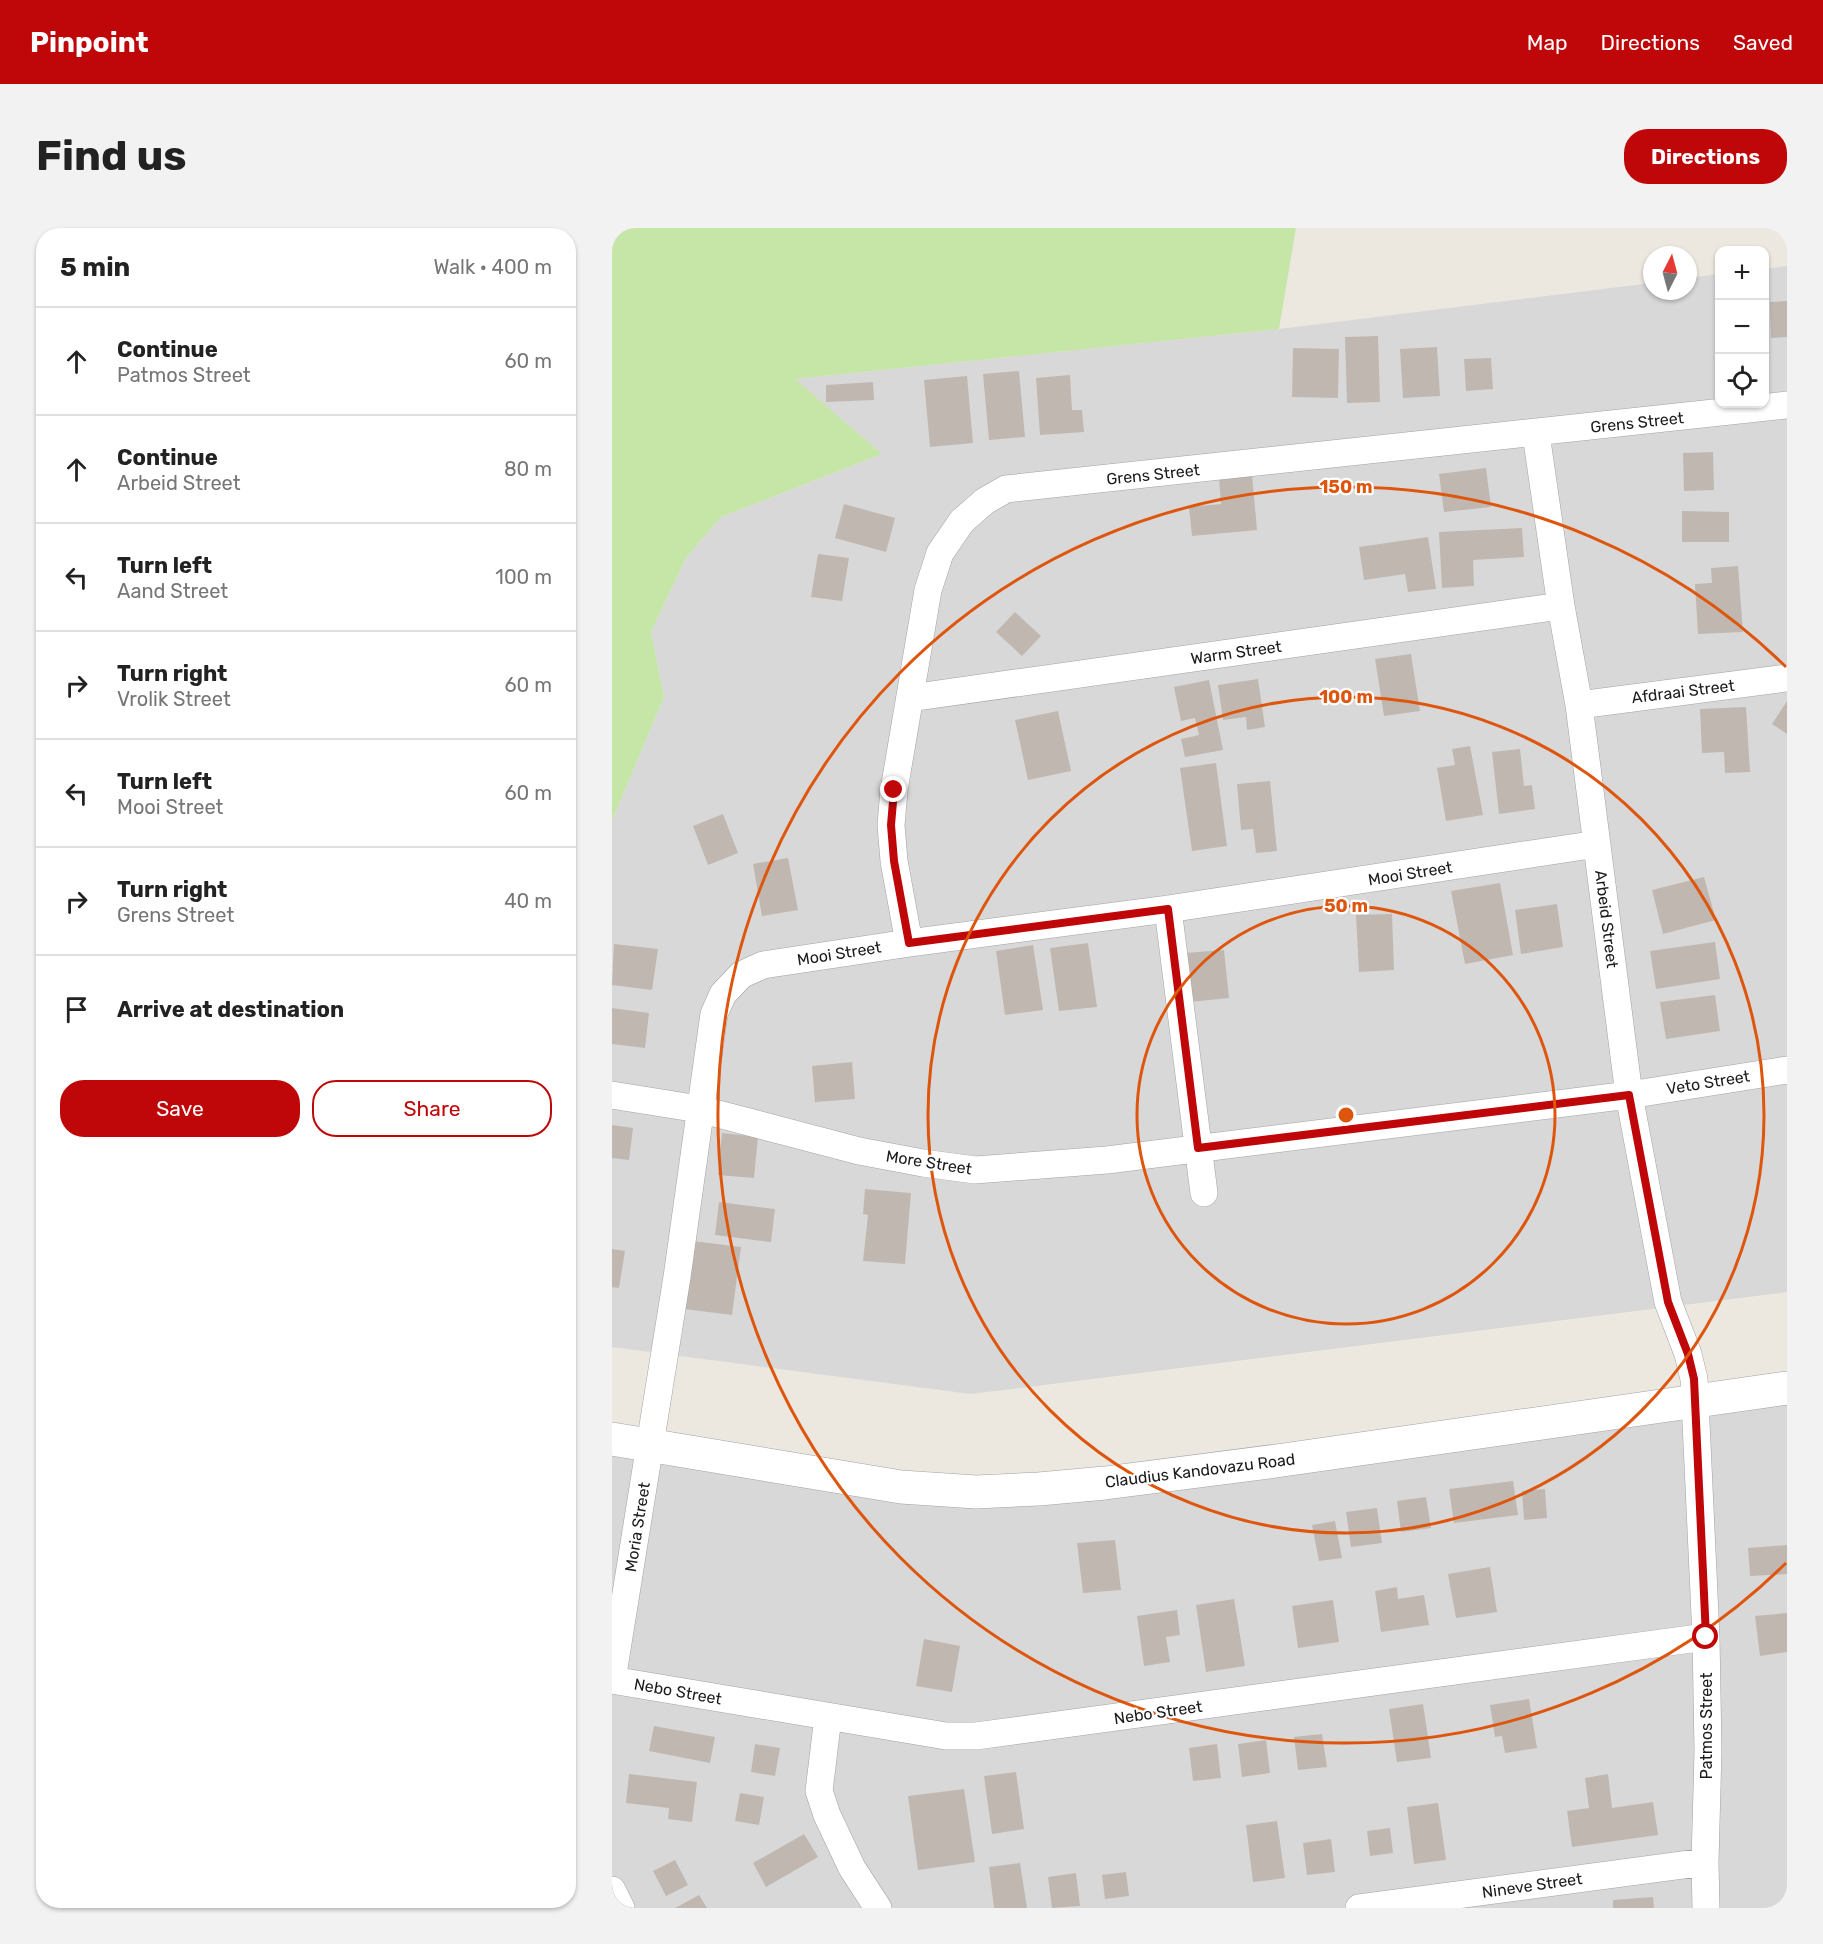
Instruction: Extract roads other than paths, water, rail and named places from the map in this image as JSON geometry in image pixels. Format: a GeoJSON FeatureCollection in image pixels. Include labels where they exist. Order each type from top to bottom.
{"type":"FeatureCollection","features":[{"type":"Feature","properties":{"kind":"street","name":"Grens Street"},"geometry":{"type":"LineString","coordinates":[[909,943],[894,861],[891,825],[894,790],[928,590],[940,553],[962,521],[985,501],[1006,489],[1536,434],[1787,405]]}},
{"type":"Feature","properties":{"kind":"street","name":"Arbeid Street"},"geometry":{"type":"LineString","coordinates":[[1536,434],[1561,606],[1579,705],[1629,1095],[1668,1302],[1688,1354],[1696,1401]]}},
{"type":"Feature","properties":{"kind":"street","name":"Warm Street"},"geometry":{"type":"LineString","coordinates":[[910,698],[1561,606]]}},
{"type":"Feature","properties":{"kind":"street","name":"Afdraai Street"},"geometry":{"type":"LineString","coordinates":[[1579,705],[1787,678]]}},
{"type":"Feature","properties":{"kind":"street","name":"Mooi Street"},"geometry":{"type":"LineString","coordinates":[[651,1446],[714,1014],[723,994],[741,975],[763,965],[1168,909],[1597,844]]}},
{"type":"Feature","properties":{"kind":"street"},"geometry":{"type":"LineString","coordinates":[[1168,909],[1204,1193]]}},
{"type":"Feature","properties":{"kind":"street","name":"Veto Street"},"geometry":{"type":"LineString","coordinates":[[1198,1148],[1629,1095],[1787,1070]]}},
{"type":"Feature","properties":{"kind":"street","name":"More Street"},"geometry":{"type":"LineString","coordinates":[[612,1095],[699,1109],[859,1151],[975,1170],[1107,1160],[1198,1148]]}},
{"type":"Feature","properties":{"kind":"street","name":"Claudius Kandovazu Road"},"geometry":{"type":"LineString","coordinates":[[612,1439],[901,1487],[976,1492],[1105,1483],[1276,1461],[1787,1388]]}},
{"type":"Feature","properties":{"kind":"street","name":"Patmos Street"},"geometry":{"type":"LineString","coordinates":[[1696,1401],[1706,1637],[1708,1751],[1706,1908]]}},
{"type":"Feature","properties":{"kind":"street","name":"Moria Street"},"geometry":{"type":"LineString","coordinates":[[612,1680],[651,1446]]}},
{"type":"Feature","properties":{"kind":"street","name":"Nebo Street"},"geometry":{"type":"LineString","coordinates":[[612,1680],[946,1736],[976,1736],[1706,1637]]}},
{"type":"Feature","properties":{"kind":"street"},"geometry":{"type":"LineString","coordinates":[[828,1717],[819,1791],[827,1815],[852,1868],[878,1908]]}},
{"type":"Feature","properties":{"kind":"street","name":"Nineve Street"},"geometry":{"type":"LineString","coordinates":[[1359,1908],[1705,1862]]}},
{"type":"Feature","properties":{"kind":"street"},"geometry":{"type":"LineString","coordinates":[[612,1890],[621,1908]]}}]}
